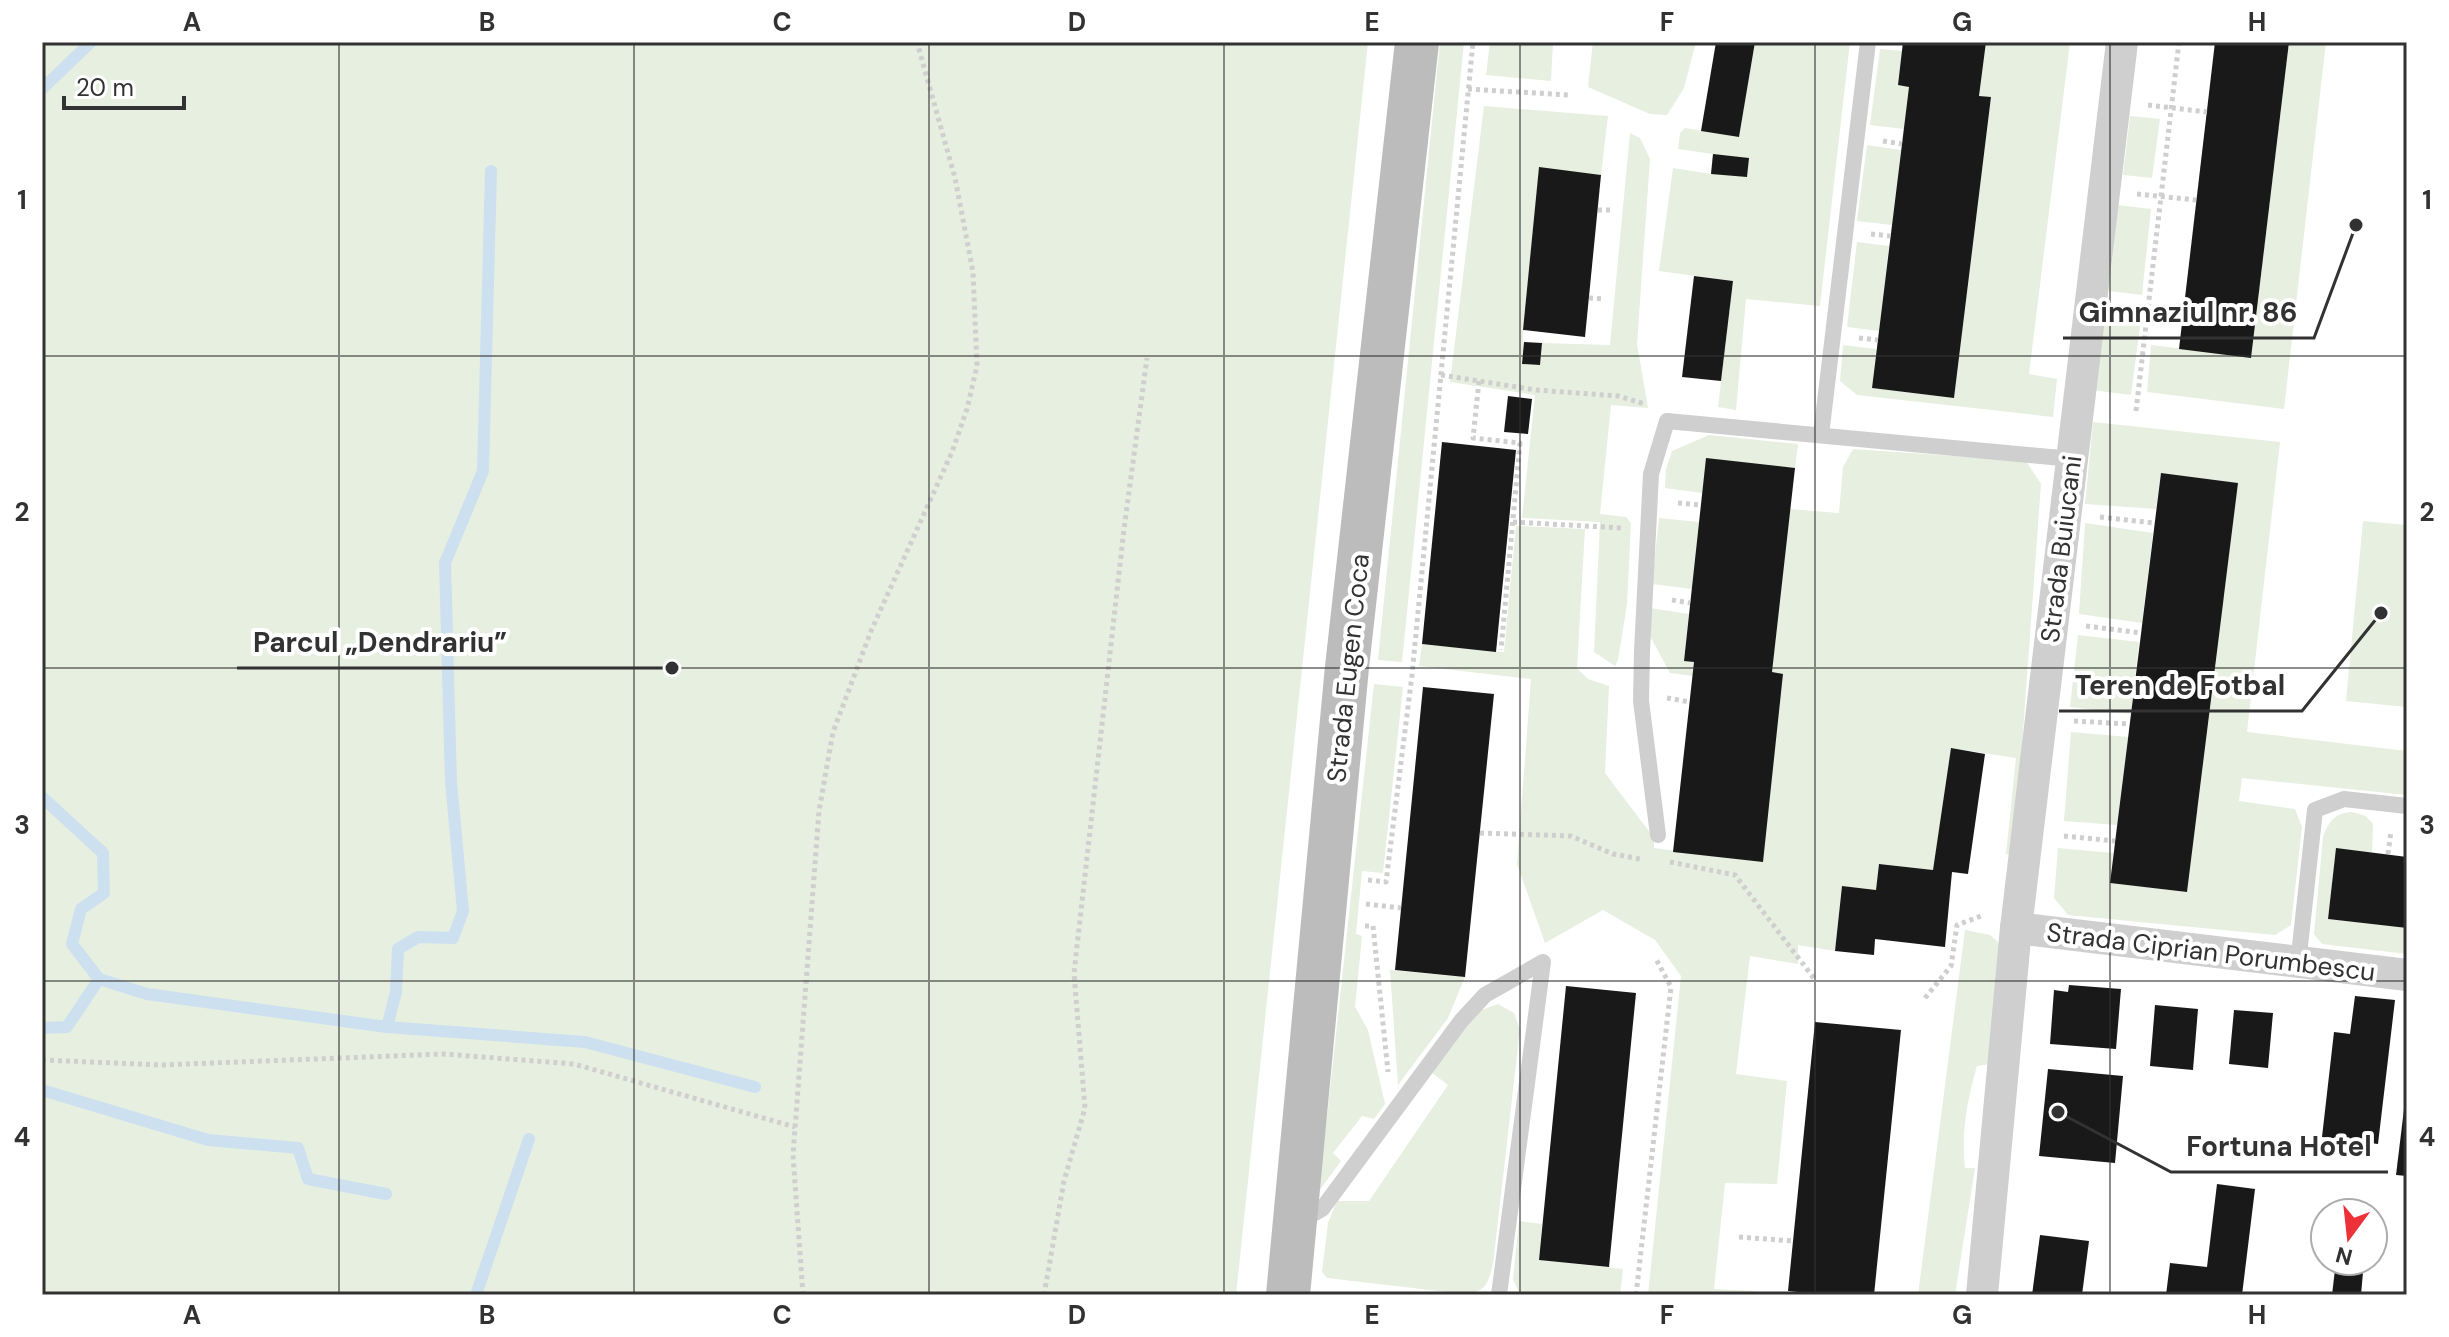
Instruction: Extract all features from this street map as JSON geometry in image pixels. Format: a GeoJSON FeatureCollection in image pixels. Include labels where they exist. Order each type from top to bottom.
{"type":"FeatureCollection","features":[{"type":"Feature","properties":{"kind":"street","name":"Strada Eugen Coca"},"geometry":{"type":"LineString","coordinates":[[1288,1295],[1347,667],[1417,42]]}},
{"type":"Feature","properties":{"kind":"street","name":"Strada Buiucani"},"geometry":{"type":"LineString","coordinates":[[1982,1295],[2016,928],[2122,42]]}},
{"type":"Feature","properties":{"kind":"street","name":"Strada Ciprian Porumbescu"},"geometry":{"type":"LineString","coordinates":[[2016,928],[2407,975]]}},
{"type":"Feature","properties":{"kind":"lane"},"geometry":{"type":"LineString","coordinates":[[1821,435],[1868,42]]}},
{"type":"Feature","properties":{"kind":"lane"},"geometry":{"type":"LineString","coordinates":[[1658,835],[1641,701],[1651,474],[1667,421],[2072,459]]}},
{"type":"Feature","properties":{"kind":"lane"},"geometry":{"type":"LineString","coordinates":[[2298,964],[2315,810],[2344,799],[2407,806]]}},
{"type":"Feature","properties":{"kind":"lane"},"geometry":{"type":"LineString","coordinates":[[1293,1224],[1322,1209],[1461,1021],[1485,995],[1543,962],[1499,1295]]}},
{"type":"Feature","properties":{"kind":"path"},"geometry":{"type":"LineString","coordinates":[[803,1295],[793,1155],[819,811],[833,732],[871,631],[952,452],[967,409],[977,366],[973,272],[955,178],[917,42]]}},
{"type":"Feature","properties":{"kind":"path"},"geometry":{"type":"LineString","coordinates":[[1393,1113],[1373,926],[1360,925],[1365,880],[1386,882],[1412,675],[1473,42]]}},
{"type":"Feature","properties":{"kind":"path"},"geometry":{"type":"LineString","coordinates":[[2136,411],[2179,42]]}},
{"type":"Feature","properties":{"kind":"path"},"geometry":{"type":"LineString","coordinates":[[1468,89],[1568,95]]}},
{"type":"Feature","properties":{"kind":"path"},"geometry":{"type":"LineString","coordinates":[[2171,107],[2207,112]]}},
{"type":"Feature","properties":{"kind":"path"},"geometry":{"type":"LineString","coordinates":[[2161,197],[2196,200]]}},
{"type":"Feature","properties":{"kind":"path"},"geometry":{"type":"LineString","coordinates":[[1598,210],[1611,210]]}},
{"type":"Feature","properties":{"kind":"path"},"geometry":{"type":"LineString","coordinates":[[1589,298],[1603,299]]}},
{"type":"Feature","properties":{"kind":"path"},"geometry":{"type":"LineString","coordinates":[[2148,309],[2183,314]]}},
{"type":"Feature","properties":{"kind":"path"},"geometry":{"type":"LineString","coordinates":[[1044,1295],[1064,1181],[1085,1108],[1074,973],[1124,529],[1147,358]]}},
{"type":"Feature","properties":{"kind":"path"},"geometry":{"type":"LineString","coordinates":[[1441,375],[1536,390],[1618,396],[1654,405]]}},
{"type":"Feature","properties":{"kind":"path"},"geometry":{"type":"LineString","coordinates":[[1479,381],[1473,438],[1520,443],[1502,608],[1501,650]]}},
{"type":"Feature","properties":{"kind":"path"},"geometry":{"type":"LineString","coordinates":[[2096,516],[2154,523]]}},
{"type":"Feature","properties":{"kind":"path"},"geometry":{"type":"LineString","coordinates":[[1511,521],[1647,530]]}},
{"type":"Feature","properties":{"kind":"path"},"geometry":{"type":"LineString","coordinates":[[2072,624],[2141,633]]}},
{"type":"Feature","properties":{"kind":"path"},"geometry":{"type":"LineString","coordinates":[[2064,720],[2129,724]]}},
{"type":"Feature","properties":{"kind":"path"},"geometry":{"type":"LineString","coordinates":[[1480,833],[1571,836],[1613,854],[1649,861]]}},
{"type":"Feature","properties":{"kind":"path"},"geometry":{"type":"LineString","coordinates":[[2055,835],[2115,841]]}},
{"type":"Feature","properties":{"kind":"path"},"geometry":{"type":"LineString","coordinates":[[1663,862],[1735,875],[1816,981]]}},
{"type":"Feature","properties":{"kind":"path"},"geometry":{"type":"LineString","coordinates":[[1362,904],[1401,908]]}},
{"type":"Feature","properties":{"kind":"path"},"geometry":{"type":"LineString","coordinates":[[1925,998],[1951,966],[1957,925],[1982,915]]}},
{"type":"Feature","properties":{"kind":"path"},"geometry":{"type":"LineString","coordinates":[[1636,1295],[1671,987],[1656,959]]}},
{"type":"Feature","properties":{"kind":"path"},"geometry":{"type":"LineString","coordinates":[[42,1060],[161,1065],[443,1054],[574,1064],[795,1127]]}},
{"type":"Feature","properties":{"kind":"path"},"geometry":{"type":"LineString","coordinates":[[1739,1237],[1793,1241]]}},
{"type":"Feature","properties":{"kind":"green space"},"geometry":{"type":"Polygon","coordinates":[[[42,42],[1368,42],[1236,1295],[42,1295],[42,42]]]}},
{"type":"Feature","properties":{"kind":"green space"},"geometry":{"type":"Polygon","coordinates":[[[1440,42],[1464,42],[1402,662],[1378,660],[1440,42]]]}},
{"type":"Feature","properties":{"kind":"green space"},"geometry":{"type":"Polygon","coordinates":[[[1490,42],[1553,42],[1551,81],[1486,75],[1490,42]]]}},
{"type":"Feature","properties":{"kind":"green space"},"geometry":{"type":"Polygon","coordinates":[[[1593,42],[1696,42],[1684,88],[1667,115],[1650,114],[1588,87],[1593,42]]]}},
{"type":"Feature","properties":{"kind":"green space"},"geometry":{"type":"Polygon","coordinates":[[[1755,42],[1850,42],[1820,306],[1746,299],[1736,410],[1718,407],[1733,281],[1659,271],[1673,168],[1711,174],[1713,154],[1678,149],[1680,133],[1685,128],[1739,137],[1755,42]]]}},
{"type":"Feature","properties":{"kind":"green space"},"geometry":{"type":"Polygon","coordinates":[[[1986,42],[2070,42],[2029,374],[2057,379],[2053,417],[1857,395],[1840,381],[1843,345],[1876,349],[1872,388],[1954,398],[1991,98],[1979,96],[1986,42]]]}},
{"type":"Feature","properties":{"kind":"green space"},"geometry":{"type":"Polygon","coordinates":[[[2289,42],[2326,42],[2284,409],[2147,392],[2151,345],[2251,357],[2289,42]]]}},
{"type":"Feature","properties":{"kind":"green space"},"geometry":{"type":"Polygon","coordinates":[[[1880,49],[1902,51],[1909,87],[1904,129],[1870,125],[1880,49]]]}},
{"type":"Feature","properties":{"kind":"green space"},"geometry":{"type":"Polygon","coordinates":[[[1484,106],[1608,116],[1601,175],[1539,168],[1523,330],[1523,364],[1540,365],[1542,343],[1610,345],[1630,133],[1640,138],[1650,159],[1637,344],[1648,408],[1611,405],[1600,514],[1626,517],[1631,523],[1627,604],[1615,666],[1594,652],[1600,522],[1522,518],[1535,395],[1450,382],[1484,106]]]}},
{"type":"Feature","properties":{"kind":"green space"},"geometry":{"type":"Polygon","coordinates":[[[2130,116],[2160,119],[2152,178],[2123,175],[2130,116]]]}},
{"type":"Feature","properties":{"kind":"green space"},"geometry":{"type":"Polygon","coordinates":[[[1867,145],[1901,150],[1892,225],[1857,221],[1867,145]]]}},
{"type":"Feature","properties":{"kind":"green space"},"geometry":{"type":"Polygon","coordinates":[[[2118,205],[2151,209],[2142,295],[2109,291],[2118,205]]]}},
{"type":"Feature","properties":{"kind":"green space"},"geometry":{"type":"Polygon","coordinates":[[[1857,242],[1889,246],[1879,331],[1847,327],[1857,242]]]}},
{"type":"Feature","properties":{"kind":"green space"},"geometry":{"type":"Polygon","coordinates":[[[2102,314],[2141,319],[2131,395],[2092,390],[2102,314]]]}},
{"type":"Feature","properties":{"kind":"green space"},"geometry":{"type":"Polygon","coordinates":[[[2093,422],[2280,442],[2247,732],[2407,751],[2407,795],[2242,778],[2239,801],[2295,809],[2302,827],[2291,925],[2275,935],[2068,915],[2054,898],[2058,848],[2113,853],[2110,883],[2187,892],[2238,483],[2161,473],[2156,509],[2085,504],[2093,422]]]}},
{"type":"Feature","properties":{"kind":"green space"},"geometry":{"type":"Polygon","coordinates":[[[1709,435],[1798,444],[1795,468],[1707,459],[1702,493],[1665,488],[1666,469],[1672,451],[1709,435]]]}},
{"type":"Feature","properties":{"kind":"green space"},"geometry":{"type":"Polygon","coordinates":[[[1853,449],[2026,461],[2041,484],[2014,855],[2006,854],[2016,758],[1951,748],[1933,870],[1879,864],[1876,890],[1842,886],[1835,951],[1798,945],[1798,964],[1750,956],[1736,1074],[1787,1081],[1777,1184],[1725,1183],[1714,1289],[1755,1291],[1758,1295],[1648,1295],[1681,976],[1655,940],[1603,910],[1545,943],[1517,864],[1531,679],[1419,666],[1422,644],[1504,652],[1516,526],[1585,529],[1577,668],[1588,679],[1609,686],[1605,773],[1654,838],[1654,848],[1762,862],[1783,675],[1772,672],[1790,509],[1839,513],[1843,467],[1853,449]]]}},
{"type":"Feature","properties":{"kind":"green space"},"geometry":{"type":"Polygon","coordinates":[[[1659,518],[1699,522],[1692,589],[1652,584],[1659,518]]]}},
{"type":"Feature","properties":{"kind":"green space"},"geometry":{"type":"Polygon","coordinates":[[[2363,521],[2407,525],[2407,707],[2346,701],[2363,521]]]}},
{"type":"Feature","properties":{"kind":"green space"},"geometry":{"type":"Polygon","coordinates":[[[2085,523],[2153,533],[2142,623],[2079,614],[2085,523]]]}},
{"type":"Feature","properties":{"kind":"green space"},"geometry":{"type":"Polygon","coordinates":[[[1650,608],[1689,614],[1684,660],[1694,662],[1693,676],[1670,673],[1649,634],[1650,608]]]}},
{"type":"Feature","properties":{"kind":"green space"},"geometry":{"type":"Polygon","coordinates":[[[2078,635],[2139,642],[2131,714],[2070,707],[2078,635]]]}},
{"type":"Feature","properties":{"kind":"green space"},"geometry":{"type":"Polygon","coordinates":[[[1374,684],[1403,687],[1383,873],[1362,871],[1356,934],[1362,936],[1355,1007],[1368,1030],[1385,1104],[1374,1119],[1362,1116],[1333,1153],[1341,1161],[1319,1191],[1374,684]]]}},
{"type":"Feature","properties":{"kind":"green space"},"geometry":{"type":"Polygon","coordinates":[[[2071,732],[2128,737],[2117,825],[2064,821],[2071,732]]]}},
{"type":"Feature","properties":{"kind":"green space"},"geometry":{"type":"Polygon","coordinates":[[[2352,812],[2366,816],[2373,824],[2372,852],[2336,849],[2328,919],[2407,928],[2407,954],[2322,944],[2314,934],[2323,837],[2333,819],[2352,812]]]}},
{"type":"Feature","properties":{"kind":"green space"},"geometry":{"type":"Polygon","coordinates":[[[1965,930],[1990,935],[2006,949],[1990,1064],[1977,1066],[1966,1116],[1965,1168],[1975,1168],[1955,1295],[1918,1295],[1965,930]]]}},
{"type":"Feature","properties":{"kind":"green space"},"geometry":{"type":"Polygon","coordinates":[[[1390,970],[1465,977],[1448,1018],[1398,1085],[1390,970]]]}},
{"type":"Feature","properties":{"kind":"green space"},"geometry":{"type":"Polygon","coordinates":[[[1498,1004],[1514,1013],[1520,1029],[1493,1264],[1487,1282],[1482,1289],[1464,1294],[1327,1278],[1322,1272],[1328,1223],[1337,1201],[1369,1201],[1448,1085],[1431,1072],[1479,1011],[1498,1004]]]}},
{"type":"Feature","properties":{"kind":"green space"},"geometry":{"type":"Polygon","coordinates":[[[1519,1221],[1542,1224],[1539,1260],[1623,1269],[1620,1295],[1520,1295],[1513,1279],[1519,1221]]]}},
{"type":"Feature","properties":{"kind":"building"},"geometry":{"type":"Polygon","coordinates":[[[1716,42],[1755,42],[1739,137],[1701,131],[1716,42]]]}},
{"type":"Feature","properties":{"kind":"building"},"geometry":{"type":"Polygon","coordinates":[[[1903,42],[1986,42],[1979,96],[1991,97],[1954,398],[1872,388],[1909,87],[1898,85],[1903,42]]]}},
{"type":"Feature","properties":{"kind":"building"},"geometry":{"type":"Polygon","coordinates":[[[2215,42],[2289,42],[2251,358],[2179,349],[2215,42]]]}},
{"type":"Feature","properties":{"kind":"building"},"geometry":{"type":"Polygon","coordinates":[[[1713,154],[1749,158],[1747,177],[1711,174],[1713,154]]]}},
{"type":"Feature","properties":{"kind":"building"},"geometry":{"type":"Polygon","coordinates":[[[1539,167],[1601,175],[1585,337],[1523,330],[1539,167]]]}},
{"type":"Feature","properties":{"kind":"building"},"geometry":{"type":"Polygon","coordinates":[[[1694,276],[1733,281],[1721,381],[1682,377],[1694,276]]]}},
{"type":"Feature","properties":{"kind":"building"},"geometry":{"type":"Polygon","coordinates":[[[1524,342],[1542,343],[1540,365],[1522,364],[1524,342]]]}},
{"type":"Feature","properties":{"kind":"building"},"geometry":{"type":"Polygon","coordinates":[[[1508,396],[1532,399],[1528,434],[1504,432],[1508,396]]]}},
{"type":"Feature","properties":{"kind":"building"},"geometry":{"type":"Polygon","coordinates":[[[1442,442],[1516,450],[1496,652],[1422,644],[1442,442]]]}},
{"type":"Feature","properties":{"kind":"building"},"geometry":{"type":"Polygon","coordinates":[[[1706,458],[1795,468],[1772,672],[1783,674],[1763,862],[1673,852],[1694,662],[1684,661],[1706,458]]]}},
{"type":"Feature","properties":{"kind":"building"},"geometry":{"type":"Polygon","coordinates":[[[2161,473],[2238,483],[2187,892],[2110,883],[2161,473]]]}},
{"type":"Feature","properties":{"kind":"building"},"geometry":{"type":"Polygon","coordinates":[[[1423,687],[1494,694],[1465,977],[1395,970],[1423,687]]]}},
{"type":"Feature","properties":{"kind":"building"},"geometry":{"type":"Polygon","coordinates":[[[1951,748],[1985,754],[1968,874],[1952,872],[1945,947],[1875,939],[1874,955],[1835,951],[1842,886],[1876,890],[1879,864],[1933,870],[1951,748]]]}},
{"type":"Feature","properties":{"kind":"building"},"geometry":{"type":"Polygon","coordinates":[[[2336,848],[2407,857],[2407,928],[2328,919],[2336,848]]]}},
{"type":"Feature","properties":{"kind":"building"},"geometry":{"type":"Polygon","coordinates":[[[2069,985],[2121,989],[2116,1049],[2050,1044],[2054,990],[2068,992],[2069,985]]]}},
{"type":"Feature","properties":{"kind":"building"},"geometry":{"type":"Polygon","coordinates":[[[1566,986],[1636,993],[1609,1267],[1539,1260],[1566,986]]]}},
{"type":"Feature","properties":{"kind":"building"},"geometry":{"type":"Polygon","coordinates":[[[2355,996],[2395,1000],[2378,1144],[2322,1137],[2334,1032],[2350,1034],[2355,996]]]}},
{"type":"Feature","properties":{"kind":"building"},"geometry":{"type":"Polygon","coordinates":[[[2155,1005],[2198,1009],[2193,1070],[2150,1066],[2155,1005]]]}},
{"type":"Feature","properties":{"kind":"building"},"geometry":{"type":"Polygon","coordinates":[[[2234,1010],[2273,1013],[2268,1068],[2229,1064],[2234,1010]]]}},
{"type":"Feature","properties":{"kind":"building"},"geometry":{"type":"Polygon","coordinates":[[[1815,1022],[1901,1030],[1874,1295],[1788,1291],[1815,1022]]]}},
{"type":"Feature","properties":{"kind":"building"},"geometry":{"type":"Polygon","coordinates":[[[2048,1069],[2123,1076],[2115,1163],[2039,1156],[2048,1069]]]}},
{"type":"Feature","properties":{"kind":"building"},"geometry":{"type":"Polygon","coordinates":[[[2407,1102],[2407,1176],[2396,1175],[2407,1102]]]}},
{"type":"Feature","properties":{"kind":"building"},"geometry":{"type":"Polygon","coordinates":[[[2217,1184],[2255,1189],[2242,1295],[2166,1295],[2170,1263],[2207,1267],[2217,1184]]]}},
{"type":"Feature","properties":{"kind":"building"},"geometry":{"type":"Polygon","coordinates":[[[2040,1235],[2089,1241],[2082,1295],[2032,1295],[2040,1235]]]}},
{"type":"Feature","properties":{"kind":"building"},"geometry":{"type":"Polygon","coordinates":[[[2334,1277],[2363,1277],[2361,1295],[2332,1295],[2334,1277]]]}},
{"type":"Feature","properties":{"kind":"waterway"},"geometry":{"type":"LineString","coordinates":[[42,89],[91,42]]}},
{"type":"Feature","properties":{"kind":"waterway"},"geometry":{"type":"LineString","coordinates":[[387,1027],[396,992],[398,949],[418,937],[453,938],[463,911],[451,782],[445,563],[483,471],[491,171]]}},
{"type":"Feature","properties":{"kind":"waterway"},"geometry":{"type":"LineString","coordinates":[[42,797],[103,853],[104,893],[81,909],[72,944],[99,979],[67,1027],[42,1028]]}},
{"type":"Feature","properties":{"kind":"waterway"},"geometry":{"type":"LineString","coordinates":[[99,979],[147,994],[387,1027],[585,1042],[755,1087]]}},
{"type":"Feature","properties":{"kind":"waterway"},"geometry":{"type":"LineString","coordinates":[[42,1090],[208,1140],[298,1148],[308,1179],[386,1194]]}},
{"type":"Feature","properties":{"kind":"waterway"},"geometry":{"type":"LineString","coordinates":[[476,1295],[529,1139]]}},
{"type":"Feature","properties":{"kind":"place","name":"Gimnaziul nr. 86"},"geometry":{"type":"Point","coordinates":[2356,225]}},
{"type":"Feature","properties":{"kind":"place","name":"Teren de Fotbal"},"geometry":{"type":"Point","coordinates":[2381,613]}},
{"type":"Feature","properties":{"kind":"place","name":"Parcul „Dendrariu”"},"geometry":{"type":"Point","coordinates":[672,668]}},
{"type":"Feature","properties":{"kind":"place","name":"Fortuna Hotel"},"geometry":{"type":"Point","coordinates":[2058,1112]}}]}
